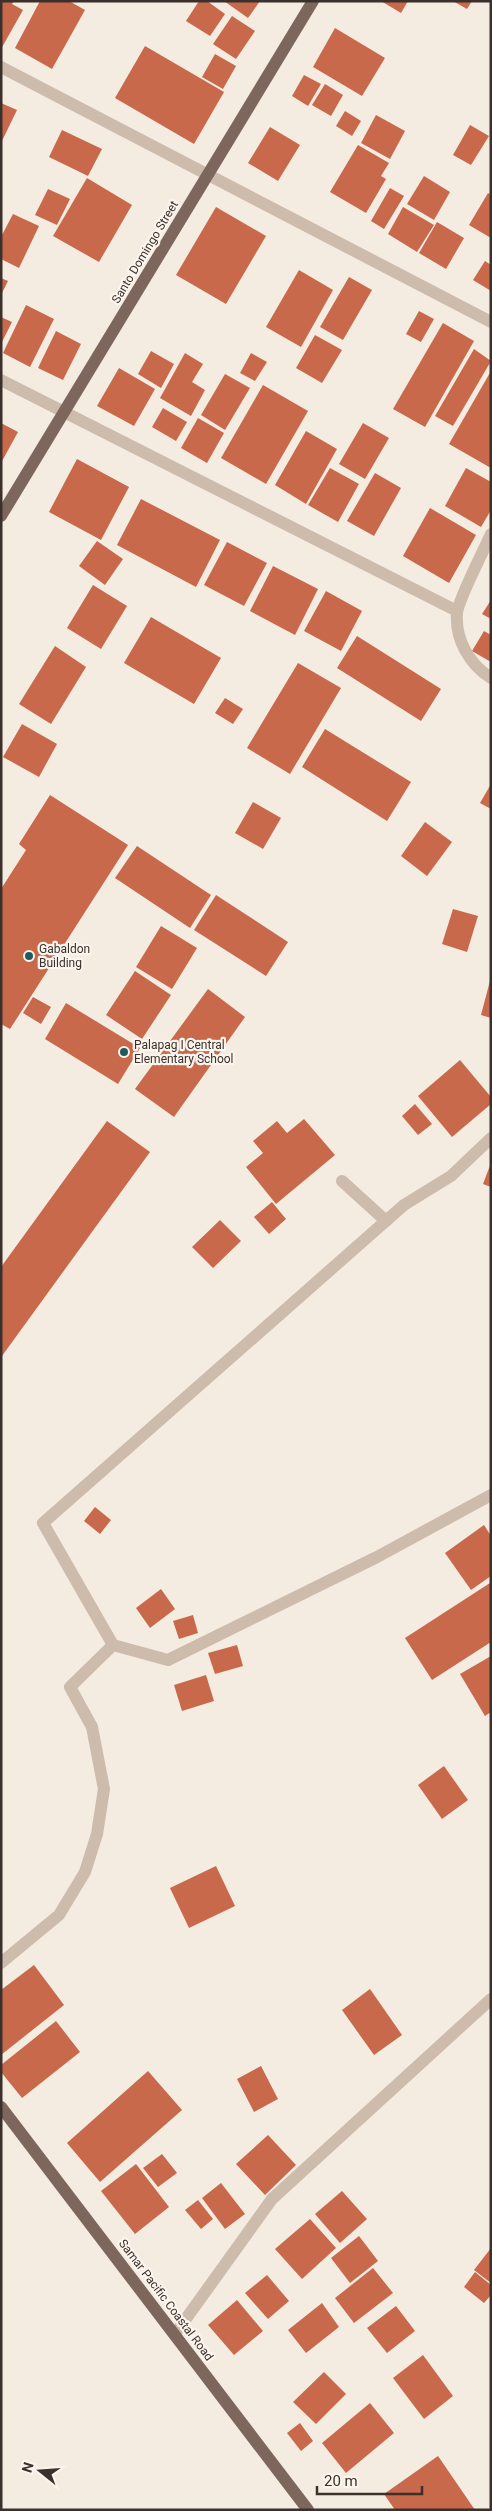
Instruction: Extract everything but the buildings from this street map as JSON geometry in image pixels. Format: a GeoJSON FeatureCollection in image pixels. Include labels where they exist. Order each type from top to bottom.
{"type":"FeatureCollection","features":[{"type":"Feature","properties":{"kind":"main road","name":"Santo Domingo Street"},"geometry":{"type":"LineString","coordinates":[[1,516],[313,1]]}},
{"type":"Feature","properties":{"kind":"main road","name":"Samar Pacific Coastal Road"},"geometry":{"type":"LineString","coordinates":[[1,2107],[308,2510]]}},
{"type":"Feature","properties":{"kind":"street"},"geometry":{"type":"LineString","coordinates":[[1,67],[491,322]]}},
{"type":"Feature","properties":{"kind":"street"},"geometry":{"type":"LineString","coordinates":[[1,380],[457,611]]}},
{"type":"Feature","properties":{"kind":"street"},"geometry":{"type":"LineString","coordinates":[[491,534],[457,611],[459,640],[479,671],[491,678]]}},
{"type":"Feature","properties":{"kind":"street"},"geometry":{"type":"LineString","coordinates":[[491,1138],[451,1176],[404,1205],[43,1523],[113,1645],[168,1660],[377,1557],[491,1495]]}},
{"type":"Feature","properties":{"kind":"street"},"geometry":{"type":"LineString","coordinates":[[342,1181],[386,1221]]}},
{"type":"Feature","properties":{"kind":"street"},"geometry":{"type":"LineString","coordinates":[[1,1963],[59,1916],[85,1872],[97,1834],[104,1789],[92,1727],[70,1688],[113,1645]]}},
{"type":"Feature","properties":{"kind":"street"},"geometry":{"type":"LineString","coordinates":[[175,2334],[272,2199],[491,1999]]}},
{"type":"Feature","properties":{"kind":"place","name":"Gabaldon Building"},"geometry":{"type":"Point","coordinates":[29,956]}},
{"type":"Feature","properties":{"kind":"place","name":"Palapag I Central Elementary School"},"geometry":{"type":"Point","coordinates":[124,1052]}}]}
